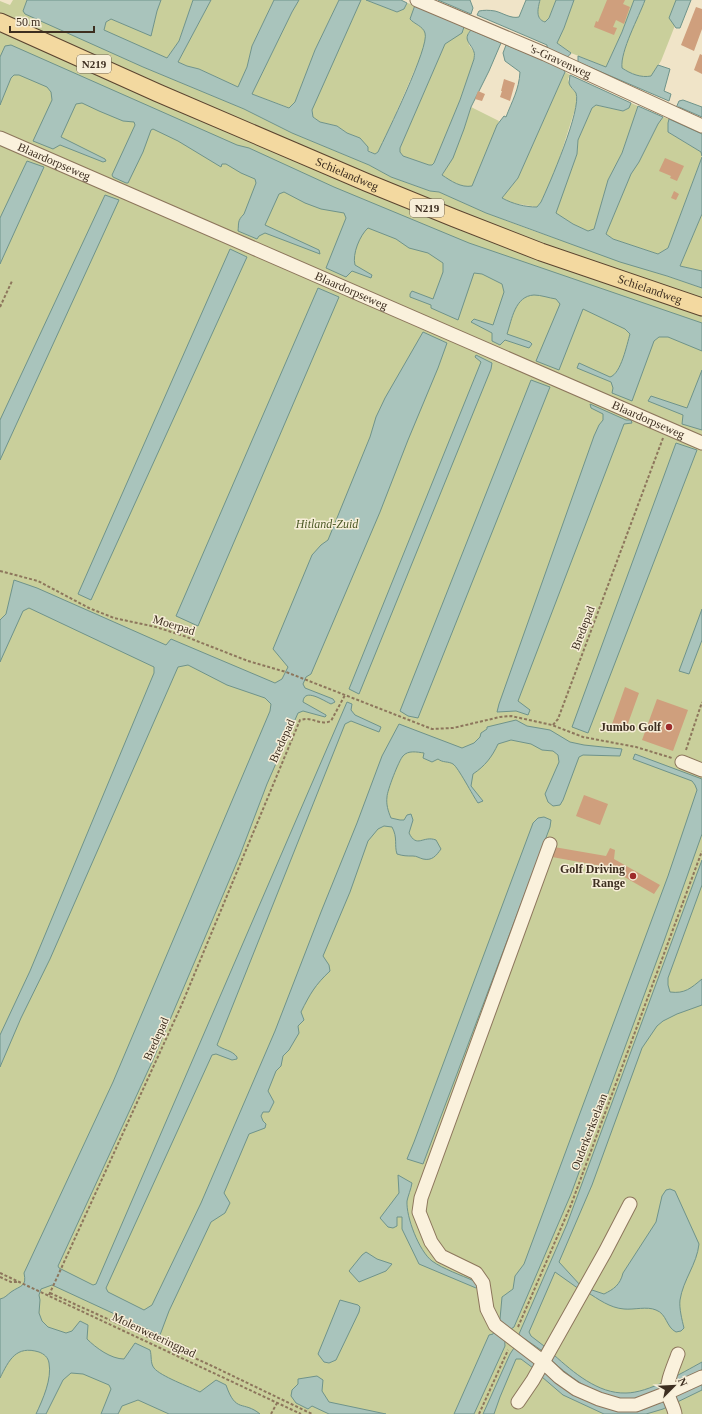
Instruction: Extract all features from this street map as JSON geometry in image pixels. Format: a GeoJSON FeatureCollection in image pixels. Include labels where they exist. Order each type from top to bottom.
{"type":"FeatureCollection","features":[{"type":"Feature","properties":{"kind":"main road","name":"Schielandweg"},"geometry":{"type":"LineString","coordinates":[[0,22],[354,177],[454,218],[541,252],[702,307]]}},
{"type":"Feature","properties":{"kind":"street","name":"'s-Gravenweg"},"geometry":{"type":"LineString","coordinates":[[418,0],[548,56],[702,126]]}},
{"type":"Feature","properties":{"kind":"street","name":"Blaardorpseweg"},"geometry":{"type":"LineString","coordinates":[[0,138],[702,443]]}},
{"type":"Feature","properties":{"kind":"street"},"geometry":{"type":"LineString","coordinates":[[682,762],[702,770]]}},
{"type":"Feature","properties":{"kind":"street"},"geometry":{"type":"LineString","coordinates":[[550,844],[421,1198],[419,1212],[431,1242],[441,1256],[476,1273],[483,1283],[487,1309],[495,1325],[576,1389],[599,1399],[620,1405],[636,1405],[670,1396],[702,1377]]}},
{"type":"Feature","properties":{"kind":"street"},"geometry":{"type":"LineString","coordinates":[[518,1402],[605,1252],[630,1204]]}},
{"type":"Feature","properties":{"kind":"street"},"geometry":{"type":"LineString","coordinates":[[670,1396],[678,1354]]}},
{"type":"Feature","properties":{"kind":"path"},"geometry":{"type":"LineString","coordinates":[[0,307],[12,281]]}},
{"type":"Feature","properties":{"kind":"path","name":"Bredepad"},"geometry":{"type":"LineString","coordinates":[[552,725],[558,719],[667,428]]}},
{"type":"Feature","properties":{"kind":"path","name":"Moerpad"},"geometry":{"type":"LineString","coordinates":[[0,571],[38,580],[89,608],[114,618],[156,627],[184,636],[248,661],[306,679],[345,695]]}},
{"type":"Feature","properties":{"kind":"path","name":"Bredepad"},"geometry":{"type":"LineString","coordinates":[[49,1294],[182,1004],[300,720],[306,718],[325,724],[331,722],[345,695]]}},
{"type":"Feature","properties":{"kind":"path"},"geometry":{"type":"LineString","coordinates":[[345,695],[432,729],[453,728],[500,717],[511,716],[552,725],[583,737],[636,747],[682,762],[702,702]]}},
{"type":"Feature","properties":{"kind":"path","name":"Ouderkerkselaan"},"geometry":{"type":"LineString","coordinates":[[479,1414],[510,1336],[571,1205],[702,851]]}},
{"type":"Feature","properties":{"kind":"path","name":"Molenweteringpad"},"geometry":{"type":"LineString","coordinates":[[0,1273],[49,1294],[301,1414]]}},
{"type":"Feature","properties":{"kind":"path"},"geometry":{"type":"LineString","coordinates":[[0,1277],[12,1282],[19,1282]]}},
{"type":"Feature","properties":{"kind":"path"},"geometry":{"type":"LineString","coordinates":[[49,1294],[210,1365],[312,1414]]}},
{"type":"Feature","properties":{"kind":"path"},"geometry":{"type":"LineString","coordinates":[[271,1414],[277,1403]]}},
{"type":"Feature","properties":{"kind":"green space"},"geometry":{"type":"Polygon","coordinates":[[[13,0],[27,0],[23,11],[143,67],[244,109],[292,133],[369,165],[391,177],[430,191],[439,192],[486,213],[534,231],[702,288],[702,300],[605,268],[436,204],[346,164],[222,112],[0,13],[0,1],[10,5],[13,0]]]}},
{"type":"Feature","properties":{"kind":"green space"},"geometry":{"type":"Polygon","coordinates":[[[161,0],[193,0],[179,41],[167,58],[104,31],[106,22],[111,19],[151,35],[161,0]]]}},
{"type":"Feature","properties":{"kind":"green space"},"geometry":{"type":"Polygon","coordinates":[[[211,0],[274,0],[252,46],[247,67],[238,87],[199,69],[178,62],[211,0]]]}},
{"type":"Feature","properties":{"kind":"green space"},"geometry":{"type":"Polygon","coordinates":[[[299,0],[339,0],[315,50],[295,102],[290,108],[252,94],[299,0]]]}},
{"type":"Feature","properties":{"kind":"green space"},"geometry":{"type":"Polygon","coordinates":[[[361,0],[366,0],[397,12],[404,9],[407,3],[415,5],[412,13],[412,19],[414,23],[424,29],[426,33],[424,48],[420,58],[378,152],[375,154],[368,150],[360,138],[347,133],[337,126],[320,122],[313,117],[312,109],[361,0]]]}},
{"type":"Feature","properties":{"kind":"green space"},"geometry":{"type":"Polygon","coordinates":[[[540,0],[556,0],[549,18],[545,22],[538,16],[540,0]]]}},
{"type":"Feature","properties":{"kind":"green space"},"geometry":{"type":"Polygon","coordinates":[[[574,0],[634,0],[622,32],[606,67],[571,53],[557,43],[574,0]]]}},
{"type":"Feature","properties":{"kind":"green space"},"geometry":{"type":"Polygon","coordinates":[[[645,0],[685,0],[661,61],[651,76],[636,75],[622,68],[622,61],[627,43],[645,0]]]}},
{"type":"Feature","properties":{"kind":"green space"},"geometry":{"type":"Polygon","coordinates":[[[464,27],[471,30],[468,33],[469,45],[474,52],[474,59],[460,100],[434,163],[429,165],[403,156],[400,152],[400,148],[445,44],[463,31],[464,27]]]}},
{"type":"Feature","properties":{"kind":"green space","name":"Hitland-Zuid"},"geometry":{"type":"Polygon","coordinates":[[[0,32],[59,57],[702,314],[702,1414],[0,1414],[0,32]]]}},
{"type":"Feature","properties":{"kind":"green space"},"geometry":{"type":"Polygon","coordinates":[[[565,72],[570,75],[568,79],[571,88],[576,93],[577,103],[558,163],[541,202],[537,207],[512,203],[502,198],[518,178],[565,72]]]}},
{"type":"Feature","properties":{"kind":"green space"},"geometry":{"type":"Polygon","coordinates":[[[631,103],[638,106],[622,153],[608,180],[594,229],[588,231],[555,213],[577,154],[578,140],[592,108],[595,105],[623,111],[629,108],[631,103]]]}},
{"type":"Feature","properties":{"kind":"green space"},"geometry":{"type":"Polygon","coordinates":[[[471,107],[499,121],[472,186],[464,186],[456,184],[442,176],[459,142],[471,107]]]}},
{"type":"Feature","properties":{"kind":"green space"},"geometry":{"type":"Polygon","coordinates":[[[663,117],[669,119],[668,132],[701,152],[702,157],[668,248],[658,254],[613,239],[606,234],[631,174],[663,117]]]}},
{"type":"Feature","properties":{"kind":"green space"},"geometry":{"type":"Polygon","coordinates":[[[702,214],[702,271],[680,266],[702,214]]]}},
{"type":"Feature","properties":{"kind":"water"},"geometry":{"type":"Polygon","coordinates":[[[27,0],[161,0],[151,36],[111,19],[106,22],[104,30],[167,58],[179,41],[193,0],[211,0],[178,62],[199,69],[238,87],[247,67],[252,46],[274,0],[299,0],[252,94],[289,108],[295,102],[315,50],[339,0],[361,0],[312,110],[313,117],[320,122],[337,126],[347,133],[360,138],[368,147],[368,151],[375,154],[378,152],[406,91],[421,55],[425,41],[424,31],[410,19],[415,5],[464,27],[462,33],[445,44],[400,148],[400,152],[403,156],[429,165],[434,163],[460,100],[474,59],[473,49],[467,39],[468,33],[471,30],[501,43],[471,107],[453,158],[442,175],[456,184],[472,186],[497,125],[504,116],[506,117],[518,84],[520,72],[505,61],[503,53],[506,45],[541,59],[547,51],[547,45],[477,15],[479,11],[495,11],[510,17],[519,17],[526,0],[540,0],[538,16],[545,22],[549,18],[556,0],[574,0],[557,43],[571,53],[565,59],[551,63],[565,72],[518,178],[502,198],[515,203],[537,207],[541,202],[564,147],[577,102],[576,93],[569,83],[570,75],[631,103],[629,108],[623,111],[596,105],[592,108],[578,140],[577,154],[556,213],[573,224],[588,231],[594,229],[608,180],[622,153],[638,106],[663,117],[631,174],[606,234],[613,239],[658,254],[668,248],[702,157],[702,214],[680,266],[702,271],[702,288],[620,262],[486,213],[439,192],[430,191],[391,177],[369,165],[292,133],[244,109],[143,67],[25,14],[23,11],[27,0]]]}},
{"type":"Feature","properties":{"kind":"water"},"geometry":{"type":"Polygon","coordinates":[[[366,0],[401,0],[407,3],[404,9],[397,12],[366,0]]]}},
{"type":"Feature","properties":{"kind":"water"},"geometry":{"type":"Polygon","coordinates":[[[438,0],[470,0],[473,8],[471,14],[438,0]]]}},
{"type":"Feature","properties":{"kind":"water"},"geometry":{"type":"Polygon","coordinates":[[[634,0],[645,0],[627,43],[622,61],[622,68],[632,74],[640,76],[651,76],[658,65],[670,69],[664,91],[671,94],[669,101],[578,62],[578,56],[606,67],[622,32],[634,0]]]}},
{"type":"Feature","properties":{"kind":"water"},"geometry":{"type":"Polygon","coordinates":[[[676,0],[691,0],[680,28],[676,28],[669,18],[676,0]]]}},
{"type":"Feature","properties":{"kind":"water"},"geometry":{"type":"Polygon","coordinates":[[[11,45],[237,145],[249,148],[334,187],[469,243],[702,323],[702,351],[668,337],[659,337],[654,341],[632,401],[612,393],[613,388],[611,382],[577,368],[579,363],[610,377],[614,375],[623,358],[630,334],[625,329],[583,309],[559,370],[536,361],[560,304],[556,299],[534,295],[522,299],[515,309],[507,334],[532,344],[529,348],[505,340],[500,345],[492,341],[492,333],[471,322],[474,319],[493,325],[504,292],[502,284],[482,274],[474,273],[458,320],[431,308],[431,305],[410,297],[412,291],[433,299],[443,272],[443,263],[428,253],[409,248],[396,239],[368,228],[362,235],[357,245],[354,261],[355,265],[372,275],[371,278],[352,271],[346,277],[326,268],[346,218],[344,213],[321,209],[305,203],[284,192],[279,194],[265,225],[319,250],[320,254],[265,233],[257,239],[238,231],[239,220],[244,214],[256,183],[255,179],[226,164],[222,164],[221,167],[178,141],[153,129],[151,130],[143,152],[128,183],[126,183],[113,177],[112,175],[135,125],[134,122],[123,121],[82,103],[76,104],[61,137],[105,159],[106,161],[103,162],[60,145],[53,149],[33,141],[52,100],[51,92],[47,87],[19,75],[14,75],[11,78],[0,105],[0,57],[5,46],[11,45]]]}},
{"type":"Feature","properties":{"kind":"water"},"geometry":{"type":"Polygon","coordinates":[[[683,100],[702,107],[702,117],[679,107],[676,108],[679,101],[683,100]]]}},
{"type":"Feature","properties":{"kind":"water"},"geometry":{"type":"Polygon","coordinates":[[[669,119],[702,134],[702,156],[701,152],[668,132],[669,119]]]}},
{"type":"Feature","properties":{"kind":"water"},"geometry":{"type":"Polygon","coordinates":[[[27,161],[44,167],[0,264],[0,218],[27,161]]]}},
{"type":"Feature","properties":{"kind":"water"},"geometry":{"type":"Polygon","coordinates":[[[105,195],[119,200],[0,460],[0,420],[105,195]]]}},
{"type":"Feature","properties":{"kind":"water"},"geometry":{"type":"Polygon","coordinates":[[[230,249],[247,257],[91,600],[78,594],[230,249]]]}},
{"type":"Feature","properties":{"kind":"water"},"geometry":{"type":"Polygon","coordinates":[[[318,288],[339,297],[198,626],[176,616],[318,288]]]}},
{"type":"Feature","properties":{"kind":"water"},"geometry":{"type":"Polygon","coordinates":[[[423,332],[447,343],[380,512],[311,674],[306,677],[303,684],[305,688],[333,699],[335,702],[331,704],[310,695],[304,698],[303,702],[326,716],[303,711],[298,713],[267,784],[240,855],[152,1062],[58,1266],[59,1268],[93,1285],[96,1284],[347,702],[352,704],[351,710],[355,715],[381,727],[379,732],[351,721],[345,724],[217,1045],[233,1053],[237,1059],[232,1060],[216,1054],[212,1055],[106,1288],[108,1292],[144,1310],[152,1305],[201,1203],[275,1031],[382,756],[399,724],[462,748],[474,743],[480,737],[481,733],[487,729],[487,727],[516,720],[527,726],[550,730],[570,742],[622,749],[620,756],[583,755],[579,757],[563,800],[560,805],[553,806],[548,802],[545,794],[559,762],[558,755],[553,751],[542,750],[531,744],[511,740],[498,744],[488,761],[473,774],[471,786],[483,801],[478,803],[453,764],[438,759],[432,762],[423,758],[424,753],[413,752],[405,754],[396,769],[388,794],[387,805],[391,818],[404,820],[407,815],[411,814],[413,820],[409,833],[412,838],[418,841],[427,839],[436,840],[441,849],[431,859],[397,854],[395,835],[392,827],[384,826],[378,829],[368,841],[350,892],[323,956],[329,965],[330,971],[317,985],[304,1006],[301,1012],[304,1020],[298,1026],[299,1033],[289,1050],[283,1056],[281,1066],[276,1071],[268,1091],[274,1102],[269,1112],[263,1112],[261,1116],[266,1124],[265,1128],[249,1134],[224,1193],[230,1203],[225,1213],[211,1222],[169,1311],[160,1335],[52,1285],[41,1289],[39,1295],[39,1313],[42,1321],[48,1327],[66,1333],[72,1331],[80,1321],[88,1325],[87,1339],[104,1352],[119,1359],[124,1359],[135,1343],[150,1350],[154,1368],[162,1374],[200,1392],[216,1380],[226,1385],[233,1400],[240,1405],[260,1414],[169,1414],[138,1400],[122,1406],[118,1414],[101,1414],[111,1389],[109,1385],[83,1374],[71,1373],[63,1380],[46,1414],[36,1414],[48,1382],[50,1369],[48,1359],[43,1354],[31,1350],[19,1352],[10,1360],[0,1378],[0,1299],[22,1285],[25,1281],[24,1273],[113,1082],[270,711],[271,704],[265,698],[227,685],[188,665],[178,667],[50,959],[21,1018],[0,1067],[0,1035],[30,971],[154,673],[154,667],[29,608],[23,611],[0,662],[0,620],[6,614],[14,580],[37,588],[166,645],[171,639],[275,683],[282,679],[288,667],[273,649],[312,555],[328,540],[370,437],[376,417],[385,398],[423,332]]]}},
{"type":"Feature","properties":{"kind":"water"},"geometry":{"type":"Polygon","coordinates":[[[476,355],[492,363],[491,369],[359,694],[349,689],[481,362],[475,357],[476,355]]]}},
{"type":"Feature","properties":{"kind":"water"},"geometry":{"type":"Polygon","coordinates":[[[702,370],[702,430],[682,424],[683,415],[648,401],[651,396],[687,408],[702,370]]]}},
{"type":"Feature","properties":{"kind":"water"},"geometry":{"type":"Polygon","coordinates":[[[531,380],[550,387],[418,718],[408,716],[400,711],[531,380]]]}},
{"type":"Feature","properties":{"kind":"water"},"geometry":{"type":"Polygon","coordinates":[[[590,404],[626,420],[631,420],[632,423],[624,424],[518,701],[530,710],[528,715],[516,711],[497,712],[594,436],[603,420],[603,414],[591,408],[590,404]]]}},
{"type":"Feature","properties":{"kind":"water"},"geometry":{"type":"Polygon","coordinates":[[[676,443],[697,450],[588,733],[572,727],[676,443]]]}},
{"type":"Feature","properties":{"kind":"water"},"geometry":{"type":"Polygon","coordinates":[[[702,609],[702,640],[689,674],[679,671],[702,609]]]}},
{"type":"Feature","properties":{"kind":"water"},"geometry":{"type":"Polygon","coordinates":[[[635,754],[702,779],[702,834],[571,1194],[514,1327],[506,1335],[505,1346],[474,1414],[454,1414],[489,1335],[493,1334],[500,1319],[502,1297],[513,1289],[515,1276],[524,1264],[668,876],[697,790],[692,781],[633,759],[635,754]]]}},
{"type":"Feature","properties":{"kind":"water"},"geometry":{"type":"Polygon","coordinates":[[[544,817],[551,820],[550,827],[423,1164],[407,1159],[533,823],[538,818],[544,817]]]}},
{"type":"Feature","properties":{"kind":"water"},"geometry":{"type":"Polygon","coordinates":[[[702,860],[702,885],[668,978],[668,985],[670,992],[680,992],[691,988],[702,979],[702,1005],[663,1021],[657,1026],[642,1048],[592,1185],[559,1262],[581,1286],[579,1289],[555,1272],[529,1332],[531,1336],[544,1346],[543,1350],[541,1350],[523,1339],[519,1334],[567,1224],[702,860]]]}},
{"type":"Feature","properties":{"kind":"water"},"geometry":{"type":"Polygon","coordinates":[[[398,1175],[412,1183],[407,1201],[407,1208],[414,1233],[422,1250],[436,1264],[474,1281],[478,1286],[476,1288],[419,1264],[402,1229],[402,1217],[397,1217],[397,1226],[393,1228],[388,1227],[380,1218],[399,1193],[398,1175]]]}},
{"type":"Feature","properties":{"kind":"water"},"geometry":{"type":"Polygon","coordinates":[[[670,1189],[675,1191],[699,1244],[696,1258],[684,1286],[680,1300],[680,1310],[684,1328],[681,1331],[676,1332],[670,1327],[662,1314],[656,1310],[649,1308],[628,1309],[614,1307],[604,1303],[587,1292],[589,1289],[604,1294],[618,1284],[623,1273],[656,1222],[662,1196],[666,1190],[670,1189]]]}},
{"type":"Feature","properties":{"kind":"water"},"geometry":{"type":"Polygon","coordinates":[[[366,1252],[377,1259],[392,1264],[386,1271],[359,1282],[349,1271],[366,1252]]]}},
{"type":"Feature","properties":{"kind":"water"},"geometry":{"type":"Polygon","coordinates":[[[340,1300],[358,1305],[360,1307],[359,1312],[336,1360],[329,1363],[324,1362],[318,1354],[340,1300]]]}},
{"type":"Feature","properties":{"kind":"water"},"geometry":{"type":"Polygon","coordinates":[[[514,1348],[518,1349],[535,1362],[533,1368],[521,1359],[516,1359],[494,1414],[483,1414],[510,1354],[514,1348]]]}},
{"type":"Feature","properties":{"kind":"water"},"geometry":{"type":"Polygon","coordinates":[[[554,1355],[587,1381],[606,1390],[616,1392],[626,1393],[644,1390],[665,1382],[702,1362],[702,1370],[640,1398],[622,1399],[610,1397],[588,1388],[550,1359],[554,1355]]]}},
{"type":"Feature","properties":{"kind":"water"},"geometry":{"type":"Polygon","coordinates":[[[544,1371],[577,1395],[589,1401],[614,1409],[642,1410],[702,1384],[702,1390],[663,1409],[646,1414],[604,1414],[563,1395],[542,1377],[541,1375],[544,1371]]]}},
{"type":"Feature","properties":{"kind":"water"},"geometry":{"type":"Polygon","coordinates":[[[317,1376],[323,1380],[322,1391],[329,1402],[386,1414],[329,1414],[312,1406],[308,1409],[296,1403],[291,1396],[292,1390],[298,1384],[298,1379],[317,1376]]]}},
{"type":"Feature","properties":{"kind":"building"},"geometry":{"type":"Polygon","coordinates":[[[607,0],[625,0],[623,4],[630,7],[624,24],[616,20],[613,27],[617,28],[614,35],[594,27],[596,21],[598,22],[607,0]]]}},
{"type":"Feature","properties":{"kind":"building"},"geometry":{"type":"Polygon","coordinates":[[[696,7],[702,9],[702,29],[694,51],[681,45],[696,7]]]}},
{"type":"Feature","properties":{"kind":"building"},"geometry":{"type":"Polygon","coordinates":[[[700,54],[702,55],[702,74],[694,70],[700,54]]]}},
{"type":"Feature","properties":{"kind":"building"},"geometry":{"type":"Polygon","coordinates":[[[504,79],[515,83],[510,101],[500,97],[504,79]]]}},
{"type":"Feature","properties":{"kind":"building"},"geometry":{"type":"Polygon","coordinates":[[[478,91],[485,94],[482,101],[475,99],[478,91]]]}},
{"type":"Feature","properties":{"kind":"building"},"geometry":{"type":"Polygon","coordinates":[[[665,158],[684,166],[677,181],[670,178],[671,176],[659,171],[665,158]]]}},
{"type":"Feature","properties":{"kind":"building"},"geometry":{"type":"Polygon","coordinates":[[[674,191],[679,194],[676,200],[671,198],[674,191]]]}},
{"type":"Feature","properties":{"kind":"building"},"geometry":{"type":"Polygon","coordinates":[[[625,687],[639,693],[626,729],[612,724],[625,687]]]}},
{"type":"Feature","properties":{"kind":"building"},"geometry":{"type":"Polygon","coordinates":[[[657,699],[688,710],[673,751],[642,740],[657,699]]]}},
{"type":"Feature","properties":{"kind":"building"},"geometry":{"type":"Polygon","coordinates":[[[584,795],[608,804],[600,825],[576,816],[584,795]]]}},
{"type":"Feature","properties":{"kind":"building","name":"Golf Driving Range"},"geometry":{"type":"Polygon","coordinates":[[[554,847],[606,856],[610,848],[615,850],[614,859],[660,885],[654,894],[607,867],[552,857],[554,847]]]}},
{"type":"Feature","properties":{"kind":"place","name":"Jumbo Golf"},"geometry":{"type":"Point","coordinates":[669,727]}},
{"type":"Feature","properties":{"kind":"place","name":"Golf Driving Range"},"geometry":{"type":"Point","coordinates":[633,876]}}]}
